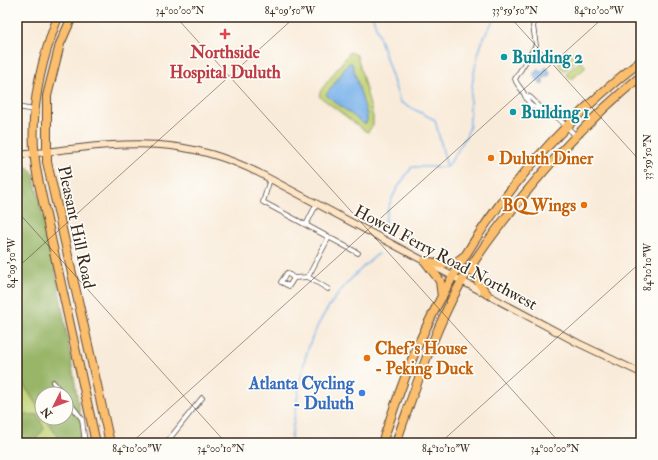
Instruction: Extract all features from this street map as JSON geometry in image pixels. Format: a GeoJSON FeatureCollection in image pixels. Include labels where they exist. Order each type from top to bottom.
{"type":"FeatureCollection","features":[{"type":"Feature","properties":{"kind":"highway","name":"Pleasant Hill Road"},"geometry":{"type":"LineString","coordinates":[[58,17],[50,38],[40,76],[34,110],[34,153],[38,179],[96,443]]}},
{"type":"Feature","properties":{"kind":"highway","name":"Pleasant Hill Road"},"geometry":{"type":"LineString","coordinates":[[72,17],[57,55],[48,96],[46,151],[47,162],[110,443]]}},
{"type":"Feature","properties":{"kind":"highway"},"geometry":{"type":"LineString","coordinates":[[384,442],[423,334],[453,277],[482,227],[513,185],[566,126],[610,85],[641,61]]}},
{"type":"Feature","properties":{"kind":"highway"},"geometry":{"type":"LineString","coordinates":[[396,443],[444,314],[484,246],[519,200],[576,136],[641,76]]}},
{"type":"Feature","properties":{"kind":"highway"},"geometry":{"type":"LineString","coordinates":[[425,261],[445,265],[451,264],[458,262],[466,254]]}},
{"type":"Feature","properties":{"kind":"highway"},"geometry":{"type":"LineString","coordinates":[[425,261],[440,281],[442,297]]}},
{"type":"Feature","properties":{"kind":"highway"},"geometry":{"type":"LineString","coordinates":[[473,263],[477,282],[488,294]]}},
{"type":"Feature","properties":{"kind":"street"},"geometry":{"type":"LineString","coordinates":[[537,17],[533,26],[536,45],[515,79],[527,102],[533,107],[541,108],[558,118],[576,136]]}},
{"type":"Feature","properties":{"kind":"street"},"geometry":{"type":"LineString","coordinates":[[17,107],[34,110]]}},
{"type":"Feature","properties":{"kind":"street","name":"Howell Ferry Road Northwest"},"geometry":{"type":"LineString","coordinates":[[17,155],[115,144],[149,144],[190,148],[215,154],[239,163],[578,343],[641,373]]}},
{"type":"Feature","properties":{"kind":"street"},"geometry":{"type":"LineString","coordinates":[[270,179],[263,202],[358,252]]}},
{"type":"Feature","properties":{"kind":"street"},"geometry":{"type":"LineString","coordinates":[[306,225],[316,205]]}},
{"type":"Feature","properties":{"kind":"street"},"geometry":{"type":"LineString","coordinates":[[308,277],[329,238]]}},
{"type":"Feature","properties":{"kind":"street"},"geometry":{"type":"LineString","coordinates":[[294,278],[308,277],[328,289]]}},
{"type":"Feature","properties":{"kind":"street"},"geometry":{"type":"LineString","coordinates":[[53,382],[56,386]]}},
{"type":"Feature","properties":{"kind":"street"},"geometry":{"type":"LineString","coordinates":[[166,443],[202,398]]}},
{"type":"Feature","properties":{"kind":"street"},"geometry":{"type":"LineString","coordinates":[[74,409],[82,420],[86,443]]}},
{"type":"Feature","properties":{"kind":"green space"},"geometry":{"type":"Polygon","coordinates":[[[350,52],[357,55],[373,117],[373,125],[368,132],[319,96],[321,90],[350,52]]]}},
{"type":"Feature","properties":{"kind":"green space"},"geometry":{"type":"Polygon","coordinates":[[[573,52],[579,58],[564,71],[558,64],[573,52]]]}},
{"type":"Feature","properties":{"kind":"green space"},"geometry":{"type":"Polygon","coordinates":[[[581,61],[586,67],[571,80],[566,73],[581,61]]]}},
{"type":"Feature","properties":{"kind":"green space"},"geometry":{"type":"Polygon","coordinates":[[[27,167],[33,172],[58,282],[85,443],[62,443],[50,426],[74,426],[74,386],[34,386],[34,401],[22,382],[17,383],[17,168],[27,167]]]}},
{"type":"Feature","properties":{"kind":"green space"},"geometry":{"type":"Polygon","coordinates":[[[22,382],[34,401],[34,426],[50,426],[62,443],[17,443],[17,383],[22,382]]]}},
{"type":"Feature","properties":{"kind":"green space"},"geometry":{"type":"Polygon","coordinates":[[[22,414],[34,415],[34,426],[43,426],[44,429],[33,443],[17,443],[17,418],[22,414]]]}},
{"type":"Feature","properties":{"kind":"water"},"geometry":{"type":"Polygon","coordinates":[[[349,63],[352,63],[367,115],[367,122],[364,124],[326,95],[349,63]]]}},
{"type":"Feature","properties":{"kind":"water"},"geometry":{"type":"Polygon","coordinates":[[[546,67],[550,74],[548,77],[543,77],[543,84],[541,85],[533,74],[537,70],[543,71],[546,67]]]}},
{"type":"Feature","properties":{"kind":"waterway"},"geometry":{"type":"LineString","coordinates":[[373,17],[400,102],[435,120],[447,167]]}},
{"type":"Feature","properties":{"kind":"waterway"},"geometry":{"type":"LineString","coordinates":[[447,167],[462,144],[469,129],[471,91],[475,69],[485,35],[497,17]]}},
{"type":"Feature","properties":{"kind":"waterway"},"geometry":{"type":"LineString","coordinates":[[384,227],[390,202],[412,167],[447,167]]}},
{"type":"Feature","properties":{"kind":"waterway"},"geometry":{"type":"LineString","coordinates":[[290,443],[301,375],[312,338],[326,311],[335,298],[355,275],[378,254]]}},
{"type":"Feature","properties":{"kind":"place","name":"Northside Hospital Duluth"},"geometry":{"type":"Point","coordinates":[225,34]}},
{"type":"Feature","properties":{"kind":"place","name":"Building 2"},"geometry":{"type":"Point","coordinates":[504,57]}},
{"type":"Feature","properties":{"kind":"place","name":"Building 1"},"geometry":{"type":"Point","coordinates":[513,112]}},
{"type":"Feature","properties":{"kind":"place","name":"Duluth Diner"},"geometry":{"type":"Point","coordinates":[491,158]}},
{"type":"Feature","properties":{"kind":"place","name":"BQ Wings"},"geometry":{"type":"Point","coordinates":[584,205]}},
{"type":"Feature","properties":{"kind":"place","name":"Chef's House - Peking Duck"},"geometry":{"type":"Point","coordinates":[367,358]}},
{"type":"Feature","properties":{"kind":"place","name":"Atlanta Cycling - Duluth"},"geometry":{"type":"Point","coordinates":[362,393]}}]}
